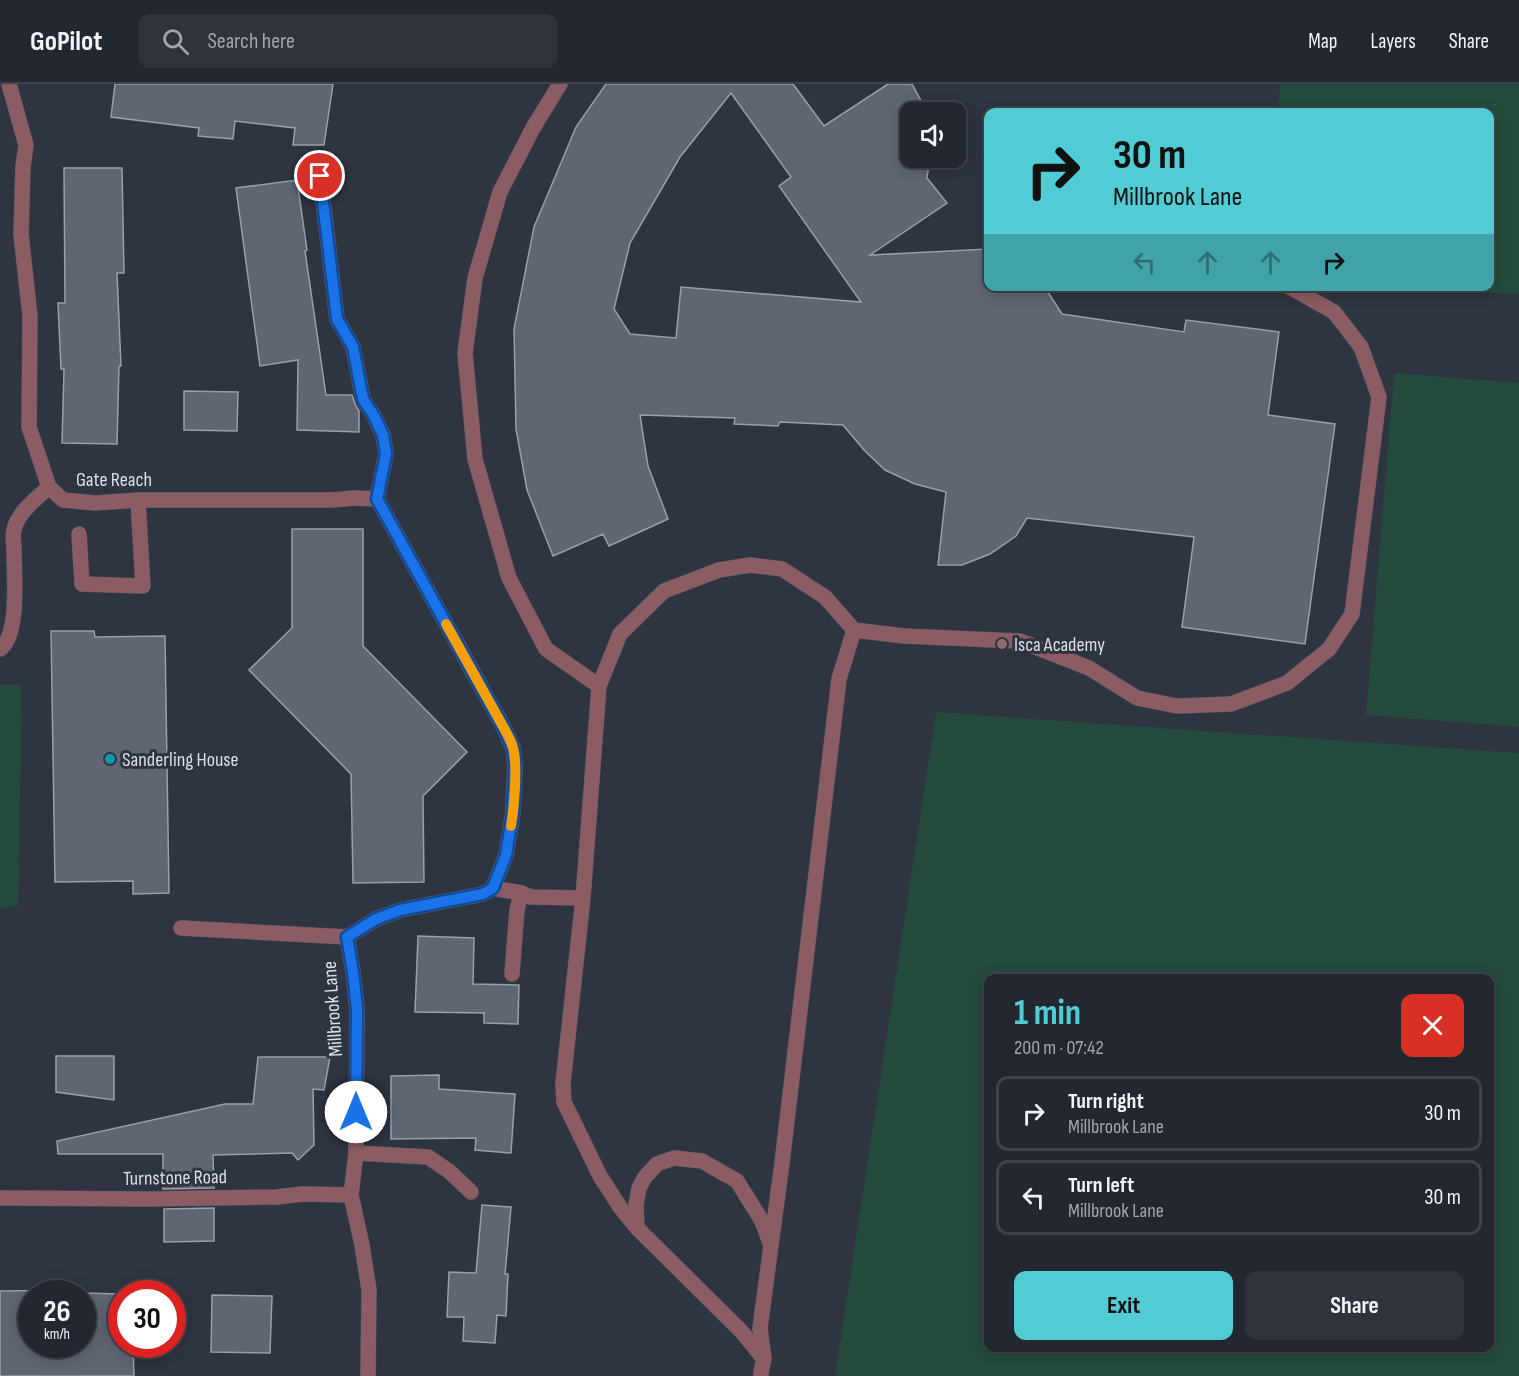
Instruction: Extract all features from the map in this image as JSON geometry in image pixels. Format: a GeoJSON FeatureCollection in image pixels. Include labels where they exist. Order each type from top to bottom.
{"type":"FeatureCollection","features":[{"type":"Feature","properties":{"kind":"street","name":"Gate Reach"},"geometry":{"type":"LineString","coordinates":[[9,84],[26,145],[21,234],[30,315],[29,427],[49,487],[63,500],[95,503],[138,500],[377,499]]}},
{"type":"Feature","properties":{"kind":"street"},"geometry":{"type":"LineString","coordinates":[[560,84],[533,128],[500,192],[475,278],[465,354],[475,459],[509,578],[546,649],[599,686]]}},
{"type":"Feature","properties":{"kind":"street"},"geometry":{"type":"LineString","coordinates":[[320,176],[337,319],[353,347],[363,399],[383,435],[386,454],[377,499],[513,748],[515,765],[513,812],[506,855],[493,888]]}},
{"type":"Feature","properties":{"kind":"street"},"geometry":{"type":"LineString","coordinates":[[762,1369],[741,1331],[637,1228],[620,1208],[600,1176],[564,1102],[563,1083],[583,898],[599,686],[620,634],[664,591],[719,570],[750,565],[782,569],[825,597],[854,630],[904,636],[1020,641],[1089,668],[1137,698],[1177,706],[1231,704],[1287,683],[1329,649],[1352,614],[1380,397],[1361,347],[1334,312],[1297,291]]}},
{"type":"Feature","properties":{"kind":"street"},"geometry":{"type":"LineString","coordinates":[[0,649],[4,647],[12,632],[14,530],[25,509],[49,487]]}},
{"type":"Feature","properties":{"kind":"street"},"geometry":{"type":"LineString","coordinates":[[79,534],[82,584],[143,586],[138,500]]}},
{"type":"Feature","properties":{"kind":"street"},"geometry":{"type":"LineString","coordinates":[[762,1369],[760,1328],[839,679],[854,630]]}},
{"type":"Feature","properties":{"kind":"street","name":"Millbrook Lane"},"geometry":{"type":"LineString","coordinates":[[368,1376],[369,1290],[351,1195],[356,1154],[357,1009],[347,937],[376,919],[400,910],[483,894],[493,888],[531,897],[583,898]]}},
{"type":"Feature","properties":{"kind":"street"},"geometry":{"type":"LineString","coordinates":[[512,974],[517,910],[521,893]]}},
{"type":"Feature","properties":{"kind":"street"},"geometry":{"type":"LineString","coordinates":[[182,928],[347,937]]}},
{"type":"Feature","properties":{"kind":"street"},"geometry":{"type":"LineString","coordinates":[[356,1154],[428,1158],[449,1171],[471,1192]]}},
{"type":"Feature","properties":{"kind":"street"},"geometry":{"type":"LineString","coordinates":[[637,1228],[636,1205],[639,1188],[657,1164],[674,1158],[702,1161],[737,1181],[762,1221],[771,1245]]}},
{"type":"Feature","properties":{"kind":"street","name":"Turnstone Road"},"geometry":{"type":"LineString","coordinates":[[0,1198],[148,1199],[277,1197],[302,1194],[351,1195]]}},
{"type":"Feature","properties":{"kind":"green space"},"geometry":{"type":"Polygon","coordinates":[[[1280,84],[1519,84],[1519,294],[1467,291],[1494,291],[1494,108],[1278,108],[1280,84]]]}},
{"type":"Feature","properties":{"kind":"green space"},"geometry":{"type":"Polygon","coordinates":[[[1394,373],[1519,383],[1519,727],[1366,715],[1394,373]]]}},
{"type":"Feature","properties":{"kind":"green space"},"geometry":{"type":"Polygon","coordinates":[[[0,685],[22,685],[18,906],[0,908],[0,685]]]}},
{"type":"Feature","properties":{"kind":"green space"},"geometry":{"type":"Polygon","coordinates":[[[936,712],[1519,753],[1519,1376],[835,1376],[936,712]]]}},
{"type":"Feature","properties":{"kind":"building"},"geometry":{"type":"Polygon","coordinates":[[[115,84],[333,84],[324,145],[293,145],[295,128],[235,121],[233,139],[198,136],[199,128],[111,117],[115,84]]]}},
{"type":"Feature","properties":{"kind":"building"},"geometry":{"type":"Polygon","coordinates":[[[606,84],[793,84],[824,126],[888,84],[912,84],[922,102],[900,102],[900,168],[928,168],[927,178],[947,203],[870,255],[984,249],[984,291],[1047,291],[1062,314],[1184,332],[1186,320],[1279,332],[1268,415],[1335,424],[1305,644],[1182,627],[1194,537],[1027,518],[1016,536],[990,554],[962,565],[938,565],[946,492],[915,484],[885,470],[843,425],[780,422],[778,426],[734,424],[735,418],[640,415],[648,466],[668,519],[609,546],[603,534],[553,556],[527,490],[516,429],[514,329],[534,227],[576,127],[606,84]],[[731,93],[680,157],[630,243],[614,309],[630,334],[676,338],[681,287],[861,302],[779,186],[791,177],[731,93]]]}},
{"type":"Feature","properties":{"kind":"building"},"geometry":{"type":"Polygon","coordinates":[[[64,168],[122,168],[124,273],[117,273],[121,366],[119,366],[117,444],[62,443],[64,369],[61,369],[58,303],[65,303],[64,168]]]}},
{"type":"Feature","properties":{"kind":"building"},"geometry":{"type":"Polygon","coordinates":[[[297,180],[326,395],[352,395],[359,411],[359,432],[297,430],[298,360],[260,366],[236,188],[297,180]]]}},
{"type":"Feature","properties":{"kind":"building"},"geometry":{"type":"Polygon","coordinates":[[[184,391],[238,392],[237,431],[184,430],[184,391]]]}},
{"type":"Feature","properties":{"kind":"building"},"geometry":{"type":"Polygon","coordinates":[[[292,529],[363,529],[363,646],[467,752],[423,796],[424,882],[353,883],[351,774],[249,670],[292,628],[292,529]]]}},
{"type":"Feature","properties":{"kind":"building","name":"Sanderling House"},"geometry":{"type":"Polygon","coordinates":[[[51,631],[94,631],[95,637],[165,636],[169,893],[133,894],[133,881],[55,882],[51,631]]]}},
{"type":"Feature","properties":{"kind":"building"},"geometry":{"type":"Polygon","coordinates":[[[418,936],[474,938],[473,984],[519,985],[518,1024],[484,1023],[484,1013],[415,1012],[418,936]]]}},
{"type":"Feature","properties":{"kind":"building"},"geometry":{"type":"Polygon","coordinates":[[[56,1056],[114,1056],[114,1100],[56,1092],[56,1056]]]}},
{"type":"Feature","properties":{"kind":"building"},"geometry":{"type":"Polygon","coordinates":[[[258,1057],[330,1057],[324,1090],[313,1089],[314,1145],[298,1160],[292,1153],[213,1155],[214,1188],[163,1189],[163,1154],[58,1154],[57,1141],[225,1104],[253,1104],[258,1057]]]}},
{"type":"Feature","properties":{"kind":"building"},"geometry":{"type":"Polygon","coordinates":[[[439,1075],[439,1089],[515,1094],[511,1153],[475,1150],[476,1138],[391,1139],[391,1076],[439,1075]]]}},
{"type":"Feature","properties":{"kind":"building"},"geometry":{"type":"Polygon","coordinates":[[[482,1205],[511,1207],[505,1274],[508,1274],[506,1316],[497,1315],[495,1343],[463,1341],[464,1317],[447,1317],[449,1272],[476,1273],[482,1205]]]}},
{"type":"Feature","properties":{"kind":"building"},"geometry":{"type":"Polygon","coordinates":[[[214,1208],[214,1241],[164,1242],[164,1209],[214,1208]]]}},
{"type":"Feature","properties":{"kind":"building"},"geometry":{"type":"Polygon","coordinates":[[[0,1291],[18,1291],[18,1358],[96,1358],[96,1293],[108,1294],[108,1358],[133,1358],[134,1376],[0,1376],[0,1291]]]}},
{"type":"Feature","properties":{"kind":"building"},"geometry":{"type":"Polygon","coordinates":[[[212,1295],[272,1296],[270,1353],[211,1352],[212,1295]]]}},
{"type":"Feature","properties":{"kind":"slow traffic"},"geometry":{"type":"LineString","coordinates":[[446,624],[513,748],[515,765],[511,826]]}},
{"type":"Feature","properties":{"kind":"place","name":"Isca Academy"},"geometry":{"type":"Point","coordinates":[1002,644]}},
{"type":"Feature","properties":{"kind":"place","name":"Sanderling House"},"geometry":{"type":"Point","coordinates":[110,759]}},
{"type":"Feature","properties":{"kind":"route"},"geometry":{"type":"LineString","coordinates":[[320,176],[337,319],[353,347],[363,399],[383,435],[386,454],[377,499],[505,730],[513,748],[515,765],[513,812],[506,855],[493,888],[483,894],[400,910],[376,919],[347,937],[357,1009],[356,1112]]}}]}
